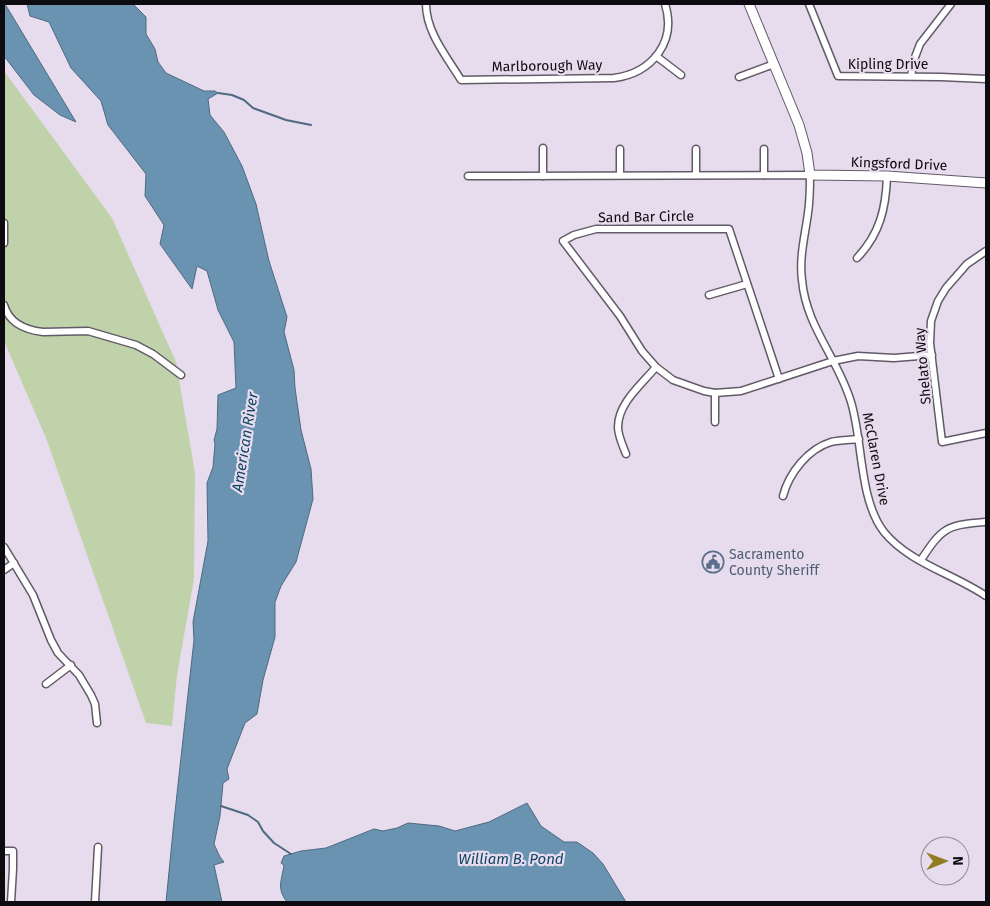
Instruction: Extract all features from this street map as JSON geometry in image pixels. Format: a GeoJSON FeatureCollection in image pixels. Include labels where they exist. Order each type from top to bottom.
{"type":"FeatureCollection","features":[{"type":"Feature","properties":{"kind":"street","name":"Marlborough Way"},"geometry":{"type":"LineString","coordinates":[[426,4],[427,17],[434,34],[461,80],[614,78],[634,74],[656,56],[664,44],[668,30],[665,4]]}},
{"type":"Feature","properties":{"kind":"street"},"geometry":{"type":"LineString","coordinates":[[468,176],[810,175],[800,125],[749,4]]}},
{"type":"Feature","properties":{"kind":"street","name":"Kipling Drive"},"geometry":{"type":"LineString","coordinates":[[809,4],[838,76],[986,79]]}},
{"type":"Feature","properties":{"kind":"street"},"geometry":{"type":"LineString","coordinates":[[911,76],[920,44],[951,4]]}},
{"type":"Feature","properties":{"kind":"street"},"geometry":{"type":"LineString","coordinates":[[656,56],[681,75]]}},
{"type":"Feature","properties":{"kind":"street"},"geometry":{"type":"LineString","coordinates":[[739,77],[774,64]]}},
{"type":"Feature","properties":{"kind":"street"},"geometry":{"type":"LineString","coordinates":[[543,148],[543,176]]}},
{"type":"Feature","properties":{"kind":"street"},"geometry":{"type":"LineString","coordinates":[[620,149],[620,175]]}},
{"type":"Feature","properties":{"kind":"street"},"geometry":{"type":"LineString","coordinates":[[696,149],[696,175]]}},
{"type":"Feature","properties":{"kind":"street"},"geometry":{"type":"LineString","coordinates":[[764,149],[764,176]]}},
{"type":"Feature","properties":{"kind":"street","name":"Kingsford Drive"},"geometry":{"type":"LineString","coordinates":[[810,175],[887,176],[986,183]]}},
{"type":"Feature","properties":{"kind":"street","name":"McClaren Drive"},"geometry":{"type":"LineString","coordinates":[[810,175],[810,196],[801,266],[802,282],[811,319],[834,361],[850,400],[859,439],[868,499],[877,521],[896,545],[986,596]]}},
{"type":"Feature","properties":{"kind":"street"},"geometry":{"type":"LineString","coordinates":[[857,258],[872,239],[881,221],[885,206],[887,176]]}},
{"type":"Feature","properties":{"kind":"street"},"geometry":{"type":"LineString","coordinates":[[4,223],[4,242]]}},
{"type":"Feature","properties":{"kind":"street","name":"Sand Bar Circle"},"geometry":{"type":"LineString","coordinates":[[596,229],[729,229],[747,284],[779,379],[741,391],[715,393],[673,380],[656,367],[642,351],[620,316],[563,241],[574,235],[596,229]]}},
{"type":"Feature","properties":{"kind":"street","name":"Shelato Way"},"geometry":{"type":"LineString","coordinates":[[986,251],[964,267],[946,288],[938,301],[931,322],[930,332],[942,442],[986,433]]}},
{"type":"Feature","properties":{"kind":"street"},"geometry":{"type":"LineString","coordinates":[[709,295],[747,284]]}},
{"type":"Feature","properties":{"kind":"street"},"geometry":{"type":"LineString","coordinates":[[4,305],[7,314],[19,325],[43,332],[88,330],[136,345],[152,354],[180,375]]}},
{"type":"Feature","properties":{"kind":"street"},"geometry":{"type":"LineString","coordinates":[[779,379],[834,361],[858,356],[894,358],[932,355]]}},
{"type":"Feature","properties":{"kind":"street"},"geometry":{"type":"LineString","coordinates":[[626,454],[618,427],[621,412],[627,401],[656,367]]}},
{"type":"Feature","properties":{"kind":"street"},"geometry":{"type":"LineString","coordinates":[[715,393],[715,422]]}},
{"type":"Feature","properties":{"kind":"street"},"geometry":{"type":"LineString","coordinates":[[783,496],[790,478],[810,453],[832,442],[859,439]]}},
{"type":"Feature","properties":{"kind":"street"},"geometry":{"type":"LineString","coordinates":[[921,560],[936,538],[948,528],[962,523],[985,522]]}},
{"type":"Feature","properties":{"kind":"street"},"geometry":{"type":"LineString","coordinates":[[4,547],[33,595],[58,654],[79,675],[91,695],[95,704],[97,723]]}},
{"type":"Feature","properties":{"kind":"street"},"geometry":{"type":"LineString","coordinates":[[4,570],[14,563]]}},
{"type":"Feature","properties":{"kind":"street"},"geometry":{"type":"LineString","coordinates":[[46,684],[70,665]]}},
{"type":"Feature","properties":{"kind":"street"},"geometry":{"type":"LineString","coordinates":[[95,902],[98,848]]}},
{"type":"Feature","properties":{"kind":"street"},"geometry":{"type":"LineString","coordinates":[[4,852],[13,851],[11,902]]}},
{"type":"Feature","properties":{"kind":"green space"},"geometry":{"type":"Polygon","coordinates":[[[4,71],[112,218],[176,362],[195,473],[194,579],[177,675],[172,726],[146,723],[46,438],[4,341],[4,71]]]}},
{"type":"Feature","properties":{"kind":"water"},"geometry":{"type":"Polygon","coordinates":[[[4,4],[76,122],[60,115],[34,95],[4,56],[4,4]]]}},
{"type":"Feature","properties":{"kind":"water","name":"American River"},"geometry":{"type":"Polygon","coordinates":[[[27,4],[133,4],[146,17],[146,34],[155,49],[158,62],[166,73],[204,91],[215,91],[218,93],[208,99],[210,115],[224,132],[242,166],[256,204],[269,261],[287,317],[284,332],[294,370],[301,430],[311,469],[313,499],[296,562],[281,586],[275,602],[275,637],[263,680],[257,714],[245,723],[227,769],[229,779],[223,783],[220,816],[214,844],[224,862],[214,865],[222,902],[166,902],[194,640],[193,622],[208,541],[207,483],[213,467],[218,395],[236,388],[234,342],[218,310],[207,271],[197,266],[192,289],[160,244],[164,225],[145,196],[146,174],[108,125],[101,101],[71,68],[49,22],[30,16],[27,4]]]}},
{"type":"Feature","properties":{"kind":"water","name":"William B. Pond"},"geometry":{"type":"Polygon","coordinates":[[[527,803],[541,826],[564,842],[577,842],[593,853],[603,864],[626,902],[287,902],[282,892],[281,884],[284,865],[281,863],[284,856],[301,851],[326,848],[374,829],[383,831],[408,823],[439,826],[455,831],[489,822],[527,803]]]}},
{"type":"Feature","properties":{"kind":"waterway"},"geometry":{"type":"LineString","coordinates":[[218,93],[232,95],[244,100],[253,108],[286,120],[311,125]]}},
{"type":"Feature","properties":{"kind":"waterway"},"geometry":{"type":"LineString","coordinates":[[221,806],[248,815],[258,822],[274,843],[291,854]]}},
{"type":"Feature","properties":{"kind":"place","name":"Sacramento County Sheriff"},"geometry":{"type":"Point","coordinates":[713,562]}}]}
